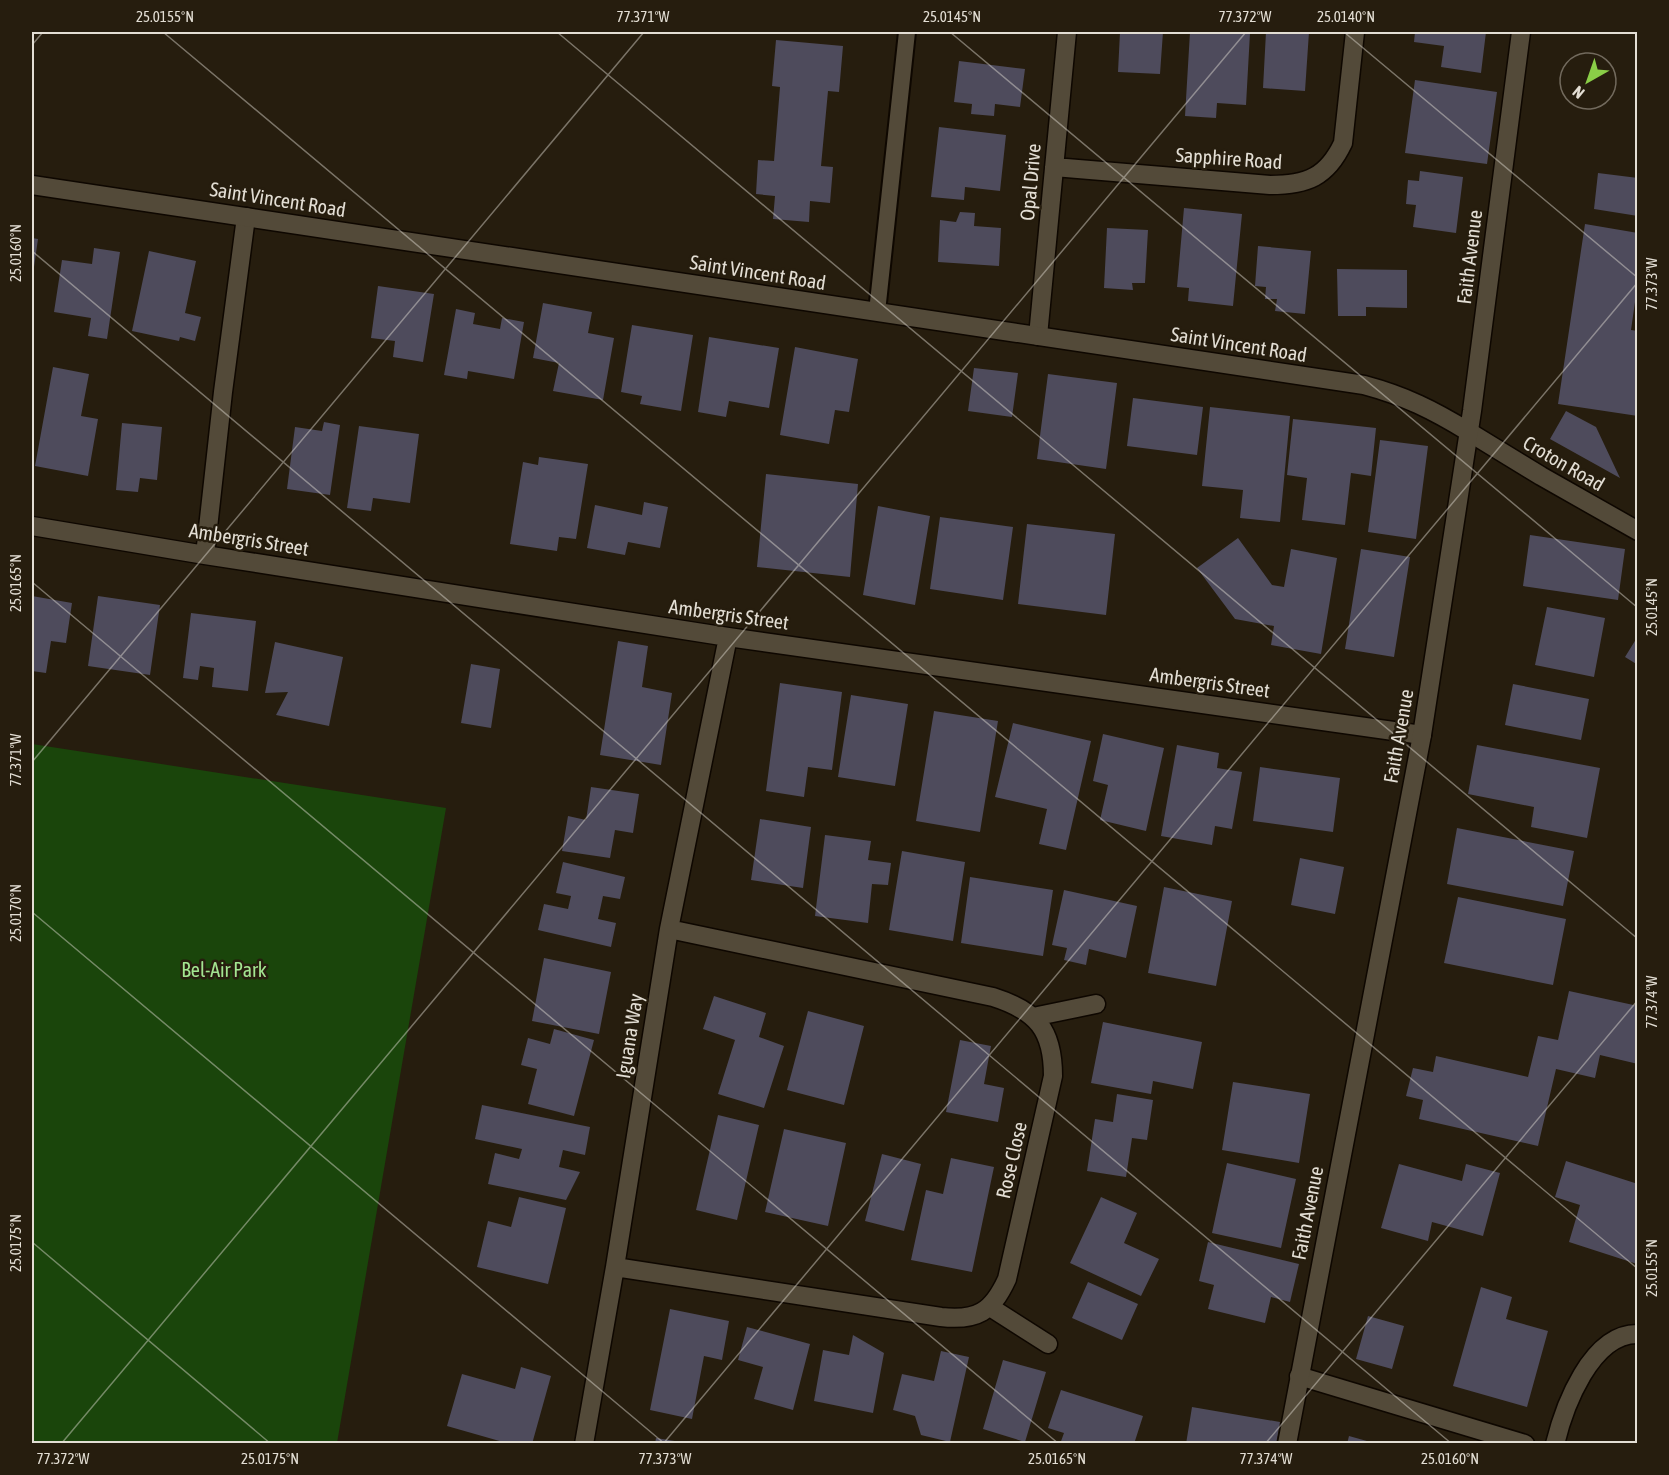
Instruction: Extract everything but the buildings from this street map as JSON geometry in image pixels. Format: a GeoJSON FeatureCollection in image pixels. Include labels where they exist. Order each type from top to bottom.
{"type":"FeatureCollection","features":[{"type":"Feature","properties":{"kind":"street","name":"Opal Drive"},"geometry":{"type":"LineString","coordinates":[[1038,336],[1067,32]]}},
{"type":"Feature","properties":{"kind":"street","name":"Sapphire Road"},"geometry":{"type":"LineString","coordinates":[[1054,167],[1270,185],[1290,185],[1307,181],[1318,176],[1329,166],[1343,143],[1355,32]]}},
{"type":"Feature","properties":{"kind":"street","name":"Faith Avenue"},"geometry":{"type":"LineString","coordinates":[[1287,1443],[1422,735],[1469,432],[1521,32]]}},
{"type":"Feature","properties":{"kind":"street","name":"Saint Vincent Road"},"geometry":{"type":"LineString","coordinates":[[32,185],[1364,385],[1419,403],[1469,432]]}},
{"type":"Feature","properties":{"kind":"street"},"geometry":{"type":"LineString","coordinates":[[205,555],[246,217]]}},
{"type":"Feature","properties":{"kind":"street","name":"Croton Road"},"geometry":{"type":"LineString","coordinates":[[1469,432],[1638,531]]}},
{"type":"Feature","properties":{"kind":"street","name":"Ambergris Street"},"geometry":{"type":"LineString","coordinates":[[32,526],[728,637],[1422,735]]}},
{"type":"Feature","properties":{"kind":"street","name":"Iguana Way"},"geometry":{"type":"LineString","coordinates":[[584,1443],[615,1267],[669,929],[728,637]]}},
{"type":"Feature","properties":{"kind":"street","name":"Rose Close"},"geometry":{"type":"LineString","coordinates":[[669,929],[993,997],[1014,1004],[1041,1024],[1052,1054],[1053,1076],[1010,1269],[1002,1290],[990,1307]]}},
{"type":"Feature","properties":{"kind":"street"},"geometry":{"type":"LineString","coordinates":[[1033,1017],[1096,1004]]}},
{"type":"Feature","properties":{"kind":"street"},"geometry":{"type":"LineString","coordinates":[[615,1267],[947,1318],[973,1317],[990,1307],[1048,1344]]}},
{"type":"Feature","properties":{"kind":"street"},"geometry":{"type":"LineString","coordinates":[[1555,1443],[1572,1394],[1600,1351],[1615,1340],[1638,1334]]}},
{"type":"Feature","properties":{"kind":"street"},"geometry":{"type":"LineString","coordinates":[[1299,1376],[1525,1443]]}},
{"type":"Feature","properties":{"kind":"lane"},"geometry":{"type":"LineString","coordinates":[[877,312],[907,32]]}},
{"type":"Feature","properties":{"kind":"green space","name":"Bel-Air Park"},"geometry":{"type":"Polygon","coordinates":[[[32,744],[446,808],[337,1443],[32,1443],[32,744]]]}}]}
